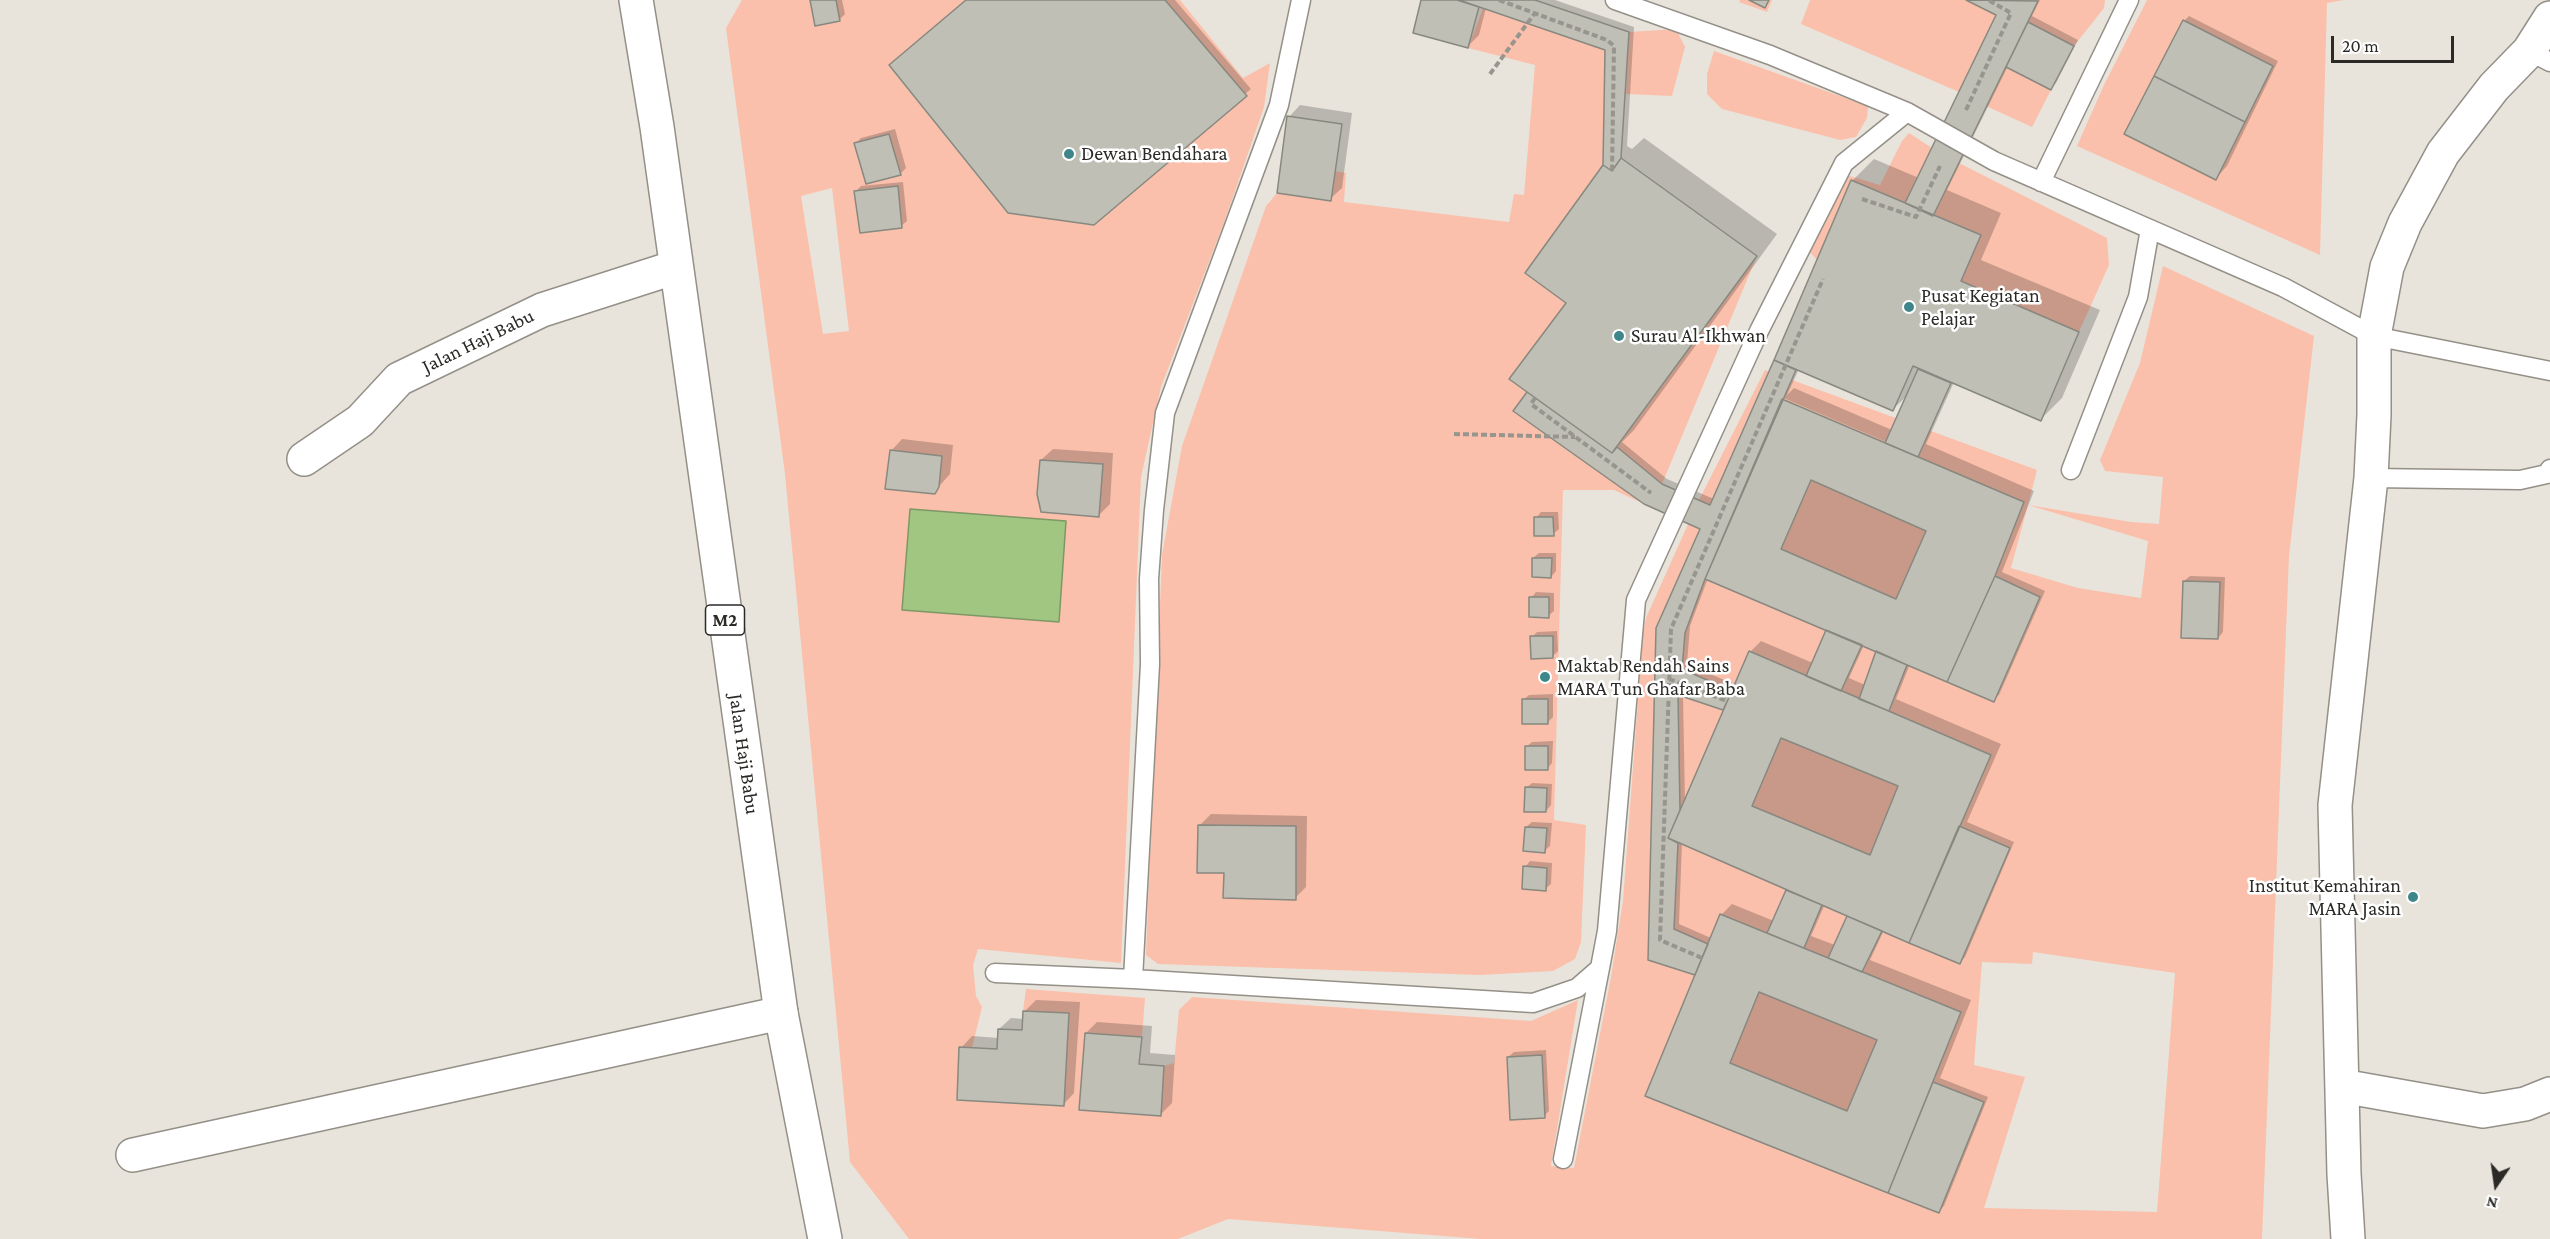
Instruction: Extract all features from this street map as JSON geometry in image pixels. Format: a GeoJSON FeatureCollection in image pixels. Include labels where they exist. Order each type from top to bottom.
{"type":"FeatureCollection","features":[{"type":"Feature","properties":{"kind":"street","name":"Jalan Haji Babu"},"geometry":{"type":"LineString","coordinates":[[636,0],[781,1013],[825,1239]]}},
{"type":"Feature","properties":{"kind":"street"},"geometry":{"type":"LineString","coordinates":[[2348,1239],[2336,806],[2371,478],[2374,336],[2387,267],[2404,223],[2443,153],[2494,87],[2539,56],[2550,18]]}},
{"type":"Feature","properties":{"kind":"street","name":"Jalan Haji Babu"},"geometry":{"type":"LineString","coordinates":[[304,459],[360,421],[399,379],[542,310],[676,267]]}},
{"type":"Feature","properties":{"kind":"street"},"geometry":{"type":"LineString","coordinates":[[133,1155],[781,1013]]}},
{"type":"Feature","properties":{"kind":"street"},"geometry":{"type":"LineString","coordinates":[[2342,1086],[2483,1111],[2525,1104],[2550,1094]]}},
{"type":"Feature","properties":{"kind":"lane"},"geometry":{"type":"LineString","coordinates":[[1133,979],[1150,664],[1150,568],[1165,413],[1279,105],[1301,0]]}},
{"type":"Feature","properties":{"kind":"lane"},"geometry":{"type":"LineString","coordinates":[[1616,0],[1770,55],[1907,112],[1994,161],[2283,287],[2374,336],[2550,371]]}},
{"type":"Feature","properties":{"kind":"lane"},"geometry":{"type":"LineString","coordinates":[[2041,182],[2129,0]]}},
{"type":"Feature","properties":{"kind":"lane"},"geometry":{"type":"LineString","coordinates":[[1563,1159],[1607,931],[1636,600],[1759,331],[1844,163],[1907,112]]}},
{"type":"Feature","properties":{"kind":"lane"},"geometry":{"type":"LineString","coordinates":[[2071,470],[2138,297],[2150,229]]}},
{"type":"Feature","properties":{"kind":"lane"},"geometry":{"type":"LineString","coordinates":[[2371,478],[2520,480],[2547,474],[2550,469]]}},
{"type":"Feature","properties":{"kind":"lane"},"geometry":{"type":"LineString","coordinates":[[995,974],[1133,979],[1533,1002],[1577,988],[1600,968]]}},
{"type":"Feature","properties":{"kind":"path"},"geometry":{"type":"LineString","coordinates":[[1499,0],[1607,40],[1614,45],[1612,171]]}},
{"type":"Feature","properties":{"kind":"path"},"geometry":{"type":"LineString","coordinates":[[1857,206],[1863,198],[1916,217],[2012,13],[1988,0]]}},
{"type":"Feature","properties":{"kind":"path"},"geometry":{"type":"LineString","coordinates":[[1490,74],[1535,13]]}},
{"type":"Feature","properties":{"kind":"path"},"geometry":{"type":"LineString","coordinates":[[1702,958],[1660,940],[1671,629],[1824,277]]}},
{"type":"Feature","properties":{"kind":"path"},"geometry":{"type":"LineString","coordinates":[[1535,398],[1531,404],[1648,492],[1717,523]]}},
{"type":"Feature","properties":{"kind":"path"},"geometry":{"type":"LineString","coordinates":[[1454,434],[1575,437]]}},
{"type":"Feature","properties":{"kind":"path"},"geometry":{"type":"LineString","coordinates":[[1669,679],[1727,701]]}},
{"type":"Feature","properties":{"kind":"shaded area"},"geometry":{"type":"Polygon","coordinates":[[[742,0],[966,0],[889,66],[1007,213],[1094,225],[1247,96],[1165,0],[1180,0],[1243,78],[1270,63],[1264,107],[1225,220],[1161,387],[1141,477],[1121,963],[978,949],[973,965],[976,996],[982,1007],[972,1048],[959,1047],[957,1100],[1064,1106],[1069,1013],[1023,1011],[1026,989],[1145,998],[1142,1037],[1085,1034],[1080,1110],[1161,1116],[1164,1066],[1174,1063],[1179,1010],[1192,997],[1531,1021],[1578,1000],[1551,1166],[1574,1168],[1611,977],[1623,901],[1646,618],[1688,524],[1696,527],[1706,503],[1699,500],[1765,370],[2037,470],[2028,505],[2131,522],[2159,524],[2163,477],[2105,471],[2100,460],[2140,363],[2163,266],[2314,336],[2289,556],[2262,1239],[1481,1239],[1228,1219],[1178,1239],[909,1239],[850,1162],[785,474],[726,28],[742,0]],[[832,188],[801,196],[823,334],[849,331],[832,188]],[[2028,505],[2011,568],[2078,588],[2141,598],[2148,541],[2028,505]],[[2033,952],[2032,964],[1982,962],[1974,1065],[2025,1077],[1984,1208],[2157,1212],[2175,973],[2033,952]],[[1542,1055],[1507,1057],[1510,1119],[1544,1118],[1542,1055]]]}},
{"type":"Feature","properties":{"kind":"shaded area"},"geometry":{"type":"Polygon","coordinates":[[[1740,0],[1772,0],[1767,12],[1739,2],[1740,0]]]}},
{"type":"Feature","properties":{"kind":"shaded area"},"geometry":{"type":"Polygon","coordinates":[[[1810,0],[1966,0],[1996,15],[1959,92],[1801,24],[1810,0]]]}},
{"type":"Feature","properties":{"kind":"shaded area"},"geometry":{"type":"Polygon","coordinates":[[[2035,0],[2105,0],[2104,8],[2074,46],[2028,22],[2038,2],[2035,0]]]}},
{"type":"Feature","properties":{"kind":"shaded area"},"geometry":{"type":"Polygon","coordinates":[[[2147,0],[2344,0],[2327,3],[2320,255],[2077,146],[2104,85],[2147,0]]]}},
{"type":"Feature","properties":{"kind":"shaded area"},"geometry":{"type":"Polygon","coordinates":[[[1483,8],[1605,50],[1603,165],[1525,273],[1566,303],[1516,370],[1527,392],[1513,411],[1644,504],[1614,490],[1563,490],[1554,820],[1586,825],[1581,942],[1575,959],[1553,971],[1480,975],[1158,964],[1146,955],[1162,555],[1182,446],[1266,206],[1277,193],[1331,201],[1335,171],[1346,173],[1344,202],[1509,222],[1514,194],[1524,195],[1535,65],[1468,48],[1483,8]]]}},
{"type":"Feature","properties":{"kind":"shaded area"},"geometry":{"type":"Polygon","coordinates":[[[1676,29],[1685,47],[1672,96],[1626,94],[1629,32],[1676,29]]]}},
{"type":"Feature","properties":{"kind":"shaded area"},"geometry":{"type":"Polygon","coordinates":[[[1714,51],[1868,106],[1867,118],[1856,137],[1840,140],[1722,109],[1707,94],[1707,74],[1714,51]]]}},
{"type":"Feature","properties":{"kind":"shaded area"},"geometry":{"type":"Polygon","coordinates":[[[2006,67],[2051,90],[2032,127],[1986,106],[2006,67]]]}},
{"type":"Feature","properties":{"kind":"shaded area"},"geometry":{"type":"Polygon","coordinates":[[[1909,133],[1932,148],[1905,203],[1877,191],[1817,260],[1808,250],[1846,175],[1880,185],[1902,141],[1909,133]]]}},
{"type":"Feature","properties":{"kind":"shaded area"},"geometry":{"type":"Polygon","coordinates":[[[1959,163],[2107,238],[2109,265],[2079,332],[1961,281],[1933,216],[1959,163]]]}},
{"type":"Feature","properties":{"kind":"shaded area"},"geometry":{"type":"Polygon","coordinates":[[[1757,256],[1662,484],[1617,447],[1757,256]]]}},
{"type":"Feature","properties":{"kind":"shaded area"},"geometry":{"type":"Polygon","coordinates":[[[910,509],[1066,521],[1059,622],[902,610],[910,509]]]}},
{"type":"Feature","properties":{"kind":"building"},"geometry":{"type":"Polygon","coordinates":[[[810,0],[836,0],[840,21],[815,26],[810,0]]]}},
{"type":"Feature","properties":{"kind":"building","name":"Dewan Bendahara"},"geometry":{"type":"Polygon","coordinates":[[[966,0],[1165,0],[1247,96],[1094,225],[1008,213],[889,65],[966,0]]]}},
{"type":"Feature","properties":{"kind":"building"},"geometry":{"type":"Polygon","coordinates":[[[1421,0],[1457,0],[1479,7],[1468,48],[1413,33],[1421,0]]]}},
{"type":"Feature","properties":{"kind":"building"},"geometry":{"type":"Polygon","coordinates":[[[1459,0],[1535,0],[1629,32],[1621,158],[1612,171],[1603,165],[1605,50],[1459,0]]]}},
{"type":"Feature","properties":{"kind":"building"},"geometry":{"type":"Polygon","coordinates":[[[1749,0],[1769,0],[1765,8],[1749,0]]]}},
{"type":"Feature","properties":{"kind":"building"},"geometry":{"type":"Polygon","coordinates":[[[1966,0],[2038,1],[1933,216],[1905,203],[1996,15],[1966,0]]]}},
{"type":"Feature","properties":{"kind":"building"},"geometry":{"type":"Polygon","coordinates":[[[2183,20],[2273,66],[2245,122],[2154,76],[2183,20]]]}},
{"type":"Feature","properties":{"kind":"building"},"geometry":{"type":"Polygon","coordinates":[[[2028,22],[2074,46],[2051,90],[2006,67],[2028,22]]]}},
{"type":"Feature","properties":{"kind":"building"},"geometry":{"type":"Polygon","coordinates":[[[2154,76],[2245,122],[2216,180],[2124,134],[2154,76]]]}},
{"type":"Feature","properties":{"kind":"building"},"geometry":{"type":"Polygon","coordinates":[[[1287,116],[1342,124],[1331,201],[1277,193],[1287,116]]]}},
{"type":"Feature","properties":{"kind":"building"},"geometry":{"type":"Polygon","coordinates":[[[889,134],[901,175],[866,184],[854,143],[889,134]]]}},
{"type":"Feature","properties":{"kind":"building","name":"Surau Al-Ikhwan"},"geometry":{"type":"Polygon","coordinates":[[[1621,158],[1757,256],[1612,453],[1509,379],[1566,303],[1525,273],[1603,165],[1612,171],[1621,158]]]}},
{"type":"Feature","properties":{"kind":"building","name":"Pusat Kegiatan Pelajar"},"geometry":{"type":"Polygon","coordinates":[[[1851,180],[1981,235],[1961,281],[2079,332],[2041,421],[1913,366],[1893,411],[1774,360],[1851,180]]]}},
{"type":"Feature","properties":{"kind":"building"},"geometry":{"type":"Polygon","coordinates":[[[898,186],[902,228],[860,233],[854,191],[898,186]]]}},
{"type":"Feature","properties":{"kind":"building"},"geometry":{"type":"Polygon","coordinates":[[[1774,360],[1796,370],[1705,579],[1685,633],[1682,669],[1732,691],[1723,710],[1678,695],[1680,810],[1668,838],[1678,843],[1674,929],[1708,944],[1695,975],[1648,960],[1656,628],[1700,529],[1644,504],[1513,411],[1527,392],[1612,453],[1617,447],[1662,484],[1710,505],[1774,360]]]}},
{"type":"Feature","properties":{"kind":"building"},"geometry":{"type":"Polygon","coordinates":[[[1918,369],[1951,383],[1918,457],[1885,443],[1918,369]]]}},
{"type":"Feature","properties":{"kind":"building"},"geometry":{"type":"Polygon","coordinates":[[[1782,399],[2024,502],[1995,576],[1947,682],[1705,579],[1782,399]]]}},
{"type":"Feature","properties":{"kind":"building"},"geometry":{"type":"Polygon","coordinates":[[[890,450],[942,456],[939,487],[935,494],[885,489],[890,450]]]}},
{"type":"Feature","properties":{"kind":"building"},"geometry":{"type":"Polygon","coordinates":[[[1040,460],[1103,464],[1099,517],[1041,512],[1037,494],[1040,460]]]}},
{"type":"Feature","properties":{"kind":"building"},"geometry":{"type":"Polygon","coordinates":[[[1811,480],[1926,531],[1896,599],[1781,549],[1811,480]]]}},
{"type":"Feature","properties":{"kind":"building"},"geometry":{"type":"Polygon","coordinates":[[[1534,517],[1553,517],[1554,536],[1534,536],[1534,517]]]}},
{"type":"Feature","properties":{"kind":"building"},"geometry":{"type":"Polygon","coordinates":[[[1532,558],[1552,558],[1551,578],[1532,577],[1532,558]]]}},
{"type":"Feature","properties":{"kind":"building"},"geometry":{"type":"Polygon","coordinates":[[[1995,576],[2040,597],[1994,702],[1947,682],[1995,576]]]}},
{"type":"Feature","properties":{"kind":"building"},"geometry":{"type":"Polygon","coordinates":[[[2183,581],[2220,582],[2218,639],[2181,638],[2183,581]]]}},
{"type":"Feature","properties":{"kind":"building"},"geometry":{"type":"Polygon","coordinates":[[[1529,597],[1549,597],[1549,618],[1529,617],[1529,597]]]}},
{"type":"Feature","properties":{"kind":"building"},"geometry":{"type":"Polygon","coordinates":[[[1826,630],[1862,645],[1841,691],[1806,676],[1826,630]]]}},
{"type":"Feature","properties":{"kind":"building"},"geometry":{"type":"Polygon","coordinates":[[[1530,636],[1553,636],[1553,658],[1531,659],[1530,636]]]}},
{"type":"Feature","properties":{"kind":"building"},"geometry":{"type":"Polygon","coordinates":[[[1749,651],[1991,755],[1909,943],[1668,838],[1749,651]]]}},
{"type":"Feature","properties":{"kind":"building"},"geometry":{"type":"Polygon","coordinates":[[[1876,651],[1907,665],[1889,711],[1859,699],[1876,651]]]}},
{"type":"Feature","properties":{"kind":"building"},"geometry":{"type":"Polygon","coordinates":[[[1522,699],[1548,699],[1548,724],[1522,724],[1522,699]]]}},
{"type":"Feature","properties":{"kind":"building"},"geometry":{"type":"Polygon","coordinates":[[[1781,738],[1898,786],[1870,855],[1752,806],[1781,738]]]}},
{"type":"Feature","properties":{"kind":"building"},"geometry":{"type":"Polygon","coordinates":[[[1525,746],[1548,746],[1548,770],[1525,770],[1525,746]]]}},
{"type":"Feature","properties":{"kind":"building"},"geometry":{"type":"Polygon","coordinates":[[[1525,787],[1547,788],[1546,812],[1524,812],[1525,787]]]}},
{"type":"Feature","properties":{"kind":"building"},"geometry":{"type":"Polygon","coordinates":[[[1198,825],[1296,826],[1296,900],[1223,898],[1224,873],[1197,873],[1198,825]]]}},
{"type":"Feature","properties":{"kind":"building"},"geometry":{"type":"Polygon","coordinates":[[[1959,826],[2010,848],[1960,964],[1909,943],[1959,826]]]}},
{"type":"Feature","properties":{"kind":"building"},"geometry":{"type":"Polygon","coordinates":[[[1525,827],[1547,828],[1545,853],[1523,851],[1525,827]]]}},
{"type":"Feature","properties":{"kind":"building"},"geometry":{"type":"Polygon","coordinates":[[[1523,866],[1547,868],[1546,891],[1522,889],[1523,866]]]}},
{"type":"Feature","properties":{"kind":"building"},"geometry":{"type":"Polygon","coordinates":[[[1786,890],[1822,905],[1804,948],[1767,933],[1786,890]]]}},
{"type":"Feature","properties":{"kind":"building"},"geometry":{"type":"Polygon","coordinates":[[[1720,914],[1961,1012],[1888,1193],[1645,1096],[1720,914]]]}},
{"type":"Feature","properties":{"kind":"building"},"geometry":{"type":"Polygon","coordinates":[[[1847,916],[1882,931],[1862,972],[1828,958],[1847,916]]]}},
{"type":"Feature","properties":{"kind":"building"},"geometry":{"type":"Polygon","coordinates":[[[1759,992],[1877,1040],[1847,1111],[1730,1063],[1759,992]]]}},
{"type":"Feature","properties":{"kind":"building"},"geometry":{"type":"Polygon","coordinates":[[[1023,1011],[1069,1013],[1064,1106],[957,1100],[959,1047],[997,1049],[998,1029],[1022,1030],[1023,1011]]]}},
{"type":"Feature","properties":{"kind":"building"},"geometry":{"type":"Polygon","coordinates":[[[1085,1033],[1142,1037],[1139,1064],[1164,1066],[1161,1116],[1079,1110],[1085,1033]]]}},
{"type":"Feature","properties":{"kind":"building"},"geometry":{"type":"Polygon","coordinates":[[[1542,1055],[1545,1118],[1510,1120],[1507,1057],[1542,1055]]]}},
{"type":"Feature","properties":{"kind":"building"},"geometry":{"type":"Polygon","coordinates":[[[1933,1082],[1984,1102],[1939,1213],[1888,1193],[1933,1082]]]}},
{"type":"Feature","properties":{"kind":"place","name":"Dewan Bendahara"},"geometry":{"type":"Point","coordinates":[1069,154]}},
{"type":"Feature","properties":{"kind":"place","name":"Pusat Kegiatan Pelajar"},"geometry":{"type":"Point","coordinates":[1909,307]}},
{"type":"Feature","properties":{"kind":"place","name":"Surau Al-Ikhwan"},"geometry":{"type":"Point","coordinates":[1619,336]}},
{"type":"Feature","properties":{"kind":"place","name":"Maktab Rendah Sains MARA Tun Ghafar Baba"},"geometry":{"type":"Point","coordinates":[1545,677]}},
{"type":"Feature","properties":{"kind":"place","name":"Institut Kemahiran MARA Jasin"},"geometry":{"type":"Point","coordinates":[2413,897]}}]}
